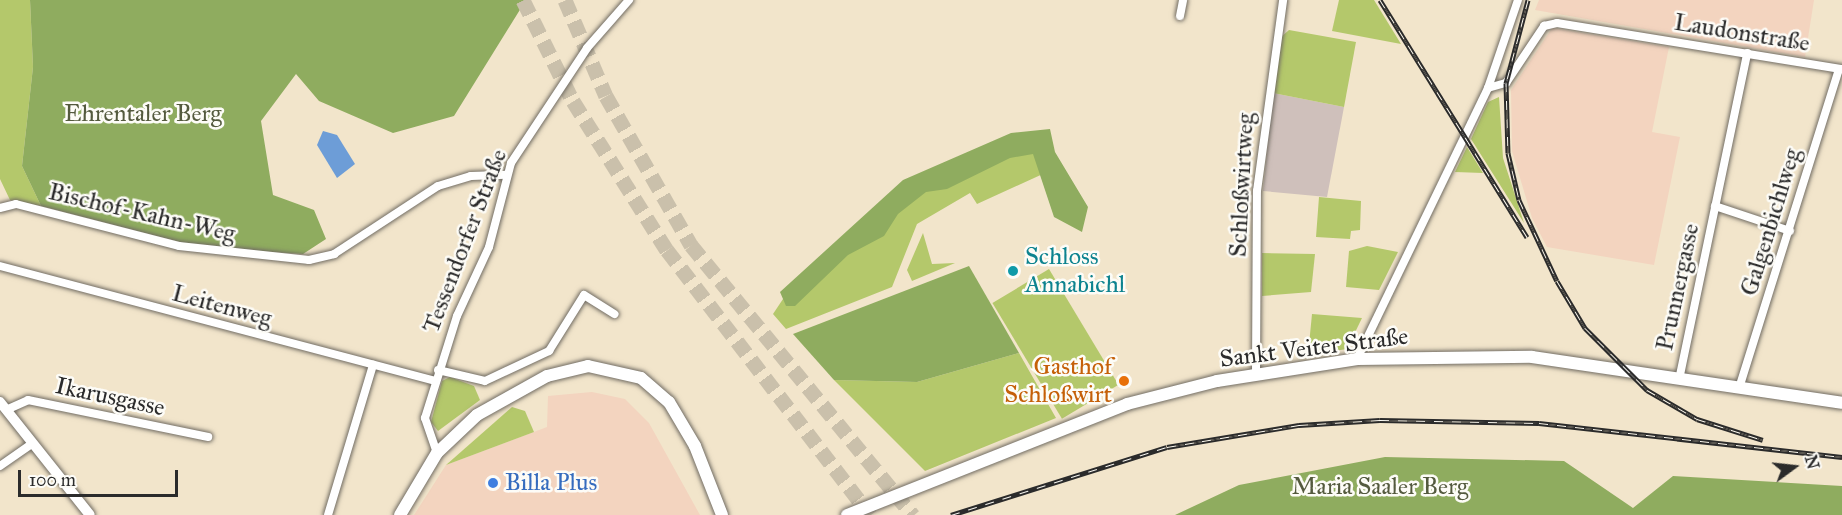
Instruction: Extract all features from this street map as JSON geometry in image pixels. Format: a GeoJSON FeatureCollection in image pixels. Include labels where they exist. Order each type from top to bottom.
{"type":"FeatureCollection","features":[{"type":"Feature","properties":{"kind":"main road","name":"Sankt Veiter Straße"},"geometry":{"type":"LineString","coordinates":[[848,515],[1088,417],[1256,373],[1357,359],[1532,357],[1680,375],[1842,403]]}},
{"type":"Feature","properties":{"kind":"main road"},"geometry":{"type":"LineString","coordinates":[[400,515],[437,453],[497,400],[547,376],[588,366],[625,372],[653,386],[680,417],[722,515]]}},
{"type":"Feature","properties":{"kind":"street","name":"Tessendorfer Straße"},"geometry":{"type":"LineString","coordinates":[[437,453],[425,430],[435,381],[489,247],[506,175],[587,48],[629,0]]}},
{"type":"Feature","properties":{"kind":"street"},"geometry":{"type":"LineString","coordinates":[[1180,16],[1183,0]]}},
{"type":"Feature","properties":{"kind":"street","name":"Schloßwirtweg"},"geometry":{"type":"LineString","coordinates":[[1256,373],[1257,191],[1283,0]]}},
{"type":"Feature","properties":{"kind":"street"},"geometry":{"type":"LineString","coordinates":[[1357,359],[1488,88],[1518,0]]}},
{"type":"Feature","properties":{"kind":"street","name":"Laudonstraße"},"geometry":{"type":"LineString","coordinates":[[1488,88],[1506,83],[1544,26],[1557,23],[1840,69]]}},
{"type":"Feature","properties":{"kind":"street","name":"Prunnergasse"},"geometry":{"type":"LineString","coordinates":[[1680,375],[1747,53]]}},
{"type":"Feature","properties":{"kind":"street","name":"Galgenbichlweg"},"geometry":{"type":"LineString","coordinates":[[1740,385],[1840,69]]}},
{"type":"Feature","properties":{"kind":"street","name":"Bischof-Kahn-Weg"},"geometry":{"type":"LineString","coordinates":[[0,208],[16,204],[179,246],[309,260],[334,254],[438,186],[471,176],[506,175]]}},
{"type":"Feature","properties":{"kind":"street","name":"Prunnergasse"},"geometry":{"type":"LineString","coordinates":[[1715,206],[1790,231]]}},
{"type":"Feature","properties":{"kind":"street","name":"Leitenweg"},"geometry":{"type":"LineString","coordinates":[[0,266],[435,381]]}},
{"type":"Feature","properties":{"kind":"street"},"geometry":{"type":"LineString","coordinates":[[438,370],[485,381],[549,351],[584,295],[615,315]]}},
{"type":"Feature","properties":{"kind":"street"},"geometry":{"type":"LineString","coordinates":[[328,515],[373,365]]}},
{"type":"Feature","properties":{"kind":"street","name":"Ikarusgasse"},"geometry":{"type":"LineString","coordinates":[[3,406],[28,400],[208,437]]}},
{"type":"Feature","properties":{"kind":"street"},"geometry":{"type":"LineString","coordinates":[[3,406],[90,515]]}},
{"type":"Feature","properties":{"kind":"street"},"geometry":{"type":"LineString","coordinates":[[0,466],[33,443]]}},
{"type":"Feature","properties":{"kind":"shaded area"},"geometry":{"type":"Polygon","coordinates":[[[1539,0],[1814,0],[1805,57],[1535,10],[1539,0]]]}},
{"type":"Feature","properties":{"kind":"shaded area"},"geometry":{"type":"Polygon","coordinates":[[[1552,28],[1669,47],[1652,132],[1680,137],[1654,265],[1547,247],[1532,218],[1512,151],[1511,90],[1552,28]]]}},
{"type":"Feature","properties":{"kind":"shaded area"},"geometry":{"type":"Polygon","coordinates":[[[1273,93],[1344,107],[1327,197],[1263,191],[1273,93]]]}},
{"type":"Feature","properties":{"kind":"shaded area"},"geometry":{"type":"Polygon","coordinates":[[[592,392],[625,399],[649,423],[700,515],[414,515],[446,465],[547,427],[548,396],[592,392]]]}},
{"type":"Feature","properties":{"kind":"green space"},"geometry":{"type":"Polygon","coordinates":[[[0,0],[30,0],[33,67],[22,166],[41,206],[10,200],[0,179],[0,0]]]}},
{"type":"Feature","properties":{"kind":"green space","name":"Ehrentaler Berg"},"geometry":{"type":"Polygon","coordinates":[[[30,0],[526,0],[454,116],[393,133],[319,101],[296,74],[261,121],[273,195],[314,210],[326,239],[303,254],[203,248],[41,206],[22,166],[33,67],[30,0]]]}},
{"type":"Feature","properties":{"kind":"green space"},"geometry":{"type":"Polygon","coordinates":[[[1339,0],[1374,0],[1401,44],[1332,31],[1339,0]]]}},
{"type":"Feature","properties":{"kind":"green space"},"geometry":{"type":"Polygon","coordinates":[[[1289,30],[1356,42],[1344,107],[1273,93],[1281,37],[1289,30]]]}},
{"type":"Feature","properties":{"kind":"green space"},"geometry":{"type":"Polygon","coordinates":[[[1499,97],[1503,158],[1524,223],[1471,139],[1488,102],[1499,97]]]}},
{"type":"Feature","properties":{"kind":"green space"},"geometry":{"type":"Polygon","coordinates":[[[1050,129],[1055,152],[1088,207],[1082,232],[1054,217],[1033,154],[1010,158],[947,189],[926,192],[898,214],[884,236],[848,255],[795,306],[786,306],[780,292],[903,180],[1011,133],[1050,129]]]}},
{"type":"Feature","properties":{"kind":"green space"},"geometry":{"type":"Polygon","coordinates":[[[1029,133],[1045,173],[977,204],[970,193],[917,224],[892,287],[786,329],[773,314],[793,284],[908,185],[1029,133]]]}},
{"type":"Feature","properties":{"kind":"green space"},"geometry":{"type":"Polygon","coordinates":[[[1467,147],[1483,173],[1455,172],[1467,147]]]}},
{"type":"Feature","properties":{"kind":"green space"},"geometry":{"type":"Polygon","coordinates":[[[1319,197],[1361,201],[1360,230],[1351,231],[1350,239],[1316,237],[1319,197]]]}},
{"type":"Feature","properties":{"kind":"green space"},"geometry":{"type":"Polygon","coordinates":[[[923,233],[932,264],[955,263],[912,281],[907,270],[923,233]]]}},
{"type":"Feature","properties":{"kind":"green space"},"geometry":{"type":"Polygon","coordinates":[[[1367,246],[1398,252],[1379,290],[1346,287],[1349,251],[1367,246]]]}},
{"type":"Feature","properties":{"kind":"green space"},"geometry":{"type":"Polygon","coordinates":[[[1262,253],[1315,254],[1311,292],[1262,296],[1262,253]]]}},
{"type":"Feature","properties":{"kind":"green space"},"geometry":{"type":"Polygon","coordinates":[[[969,266],[1019,353],[917,382],[834,380],[793,334],[969,266]]]}},
{"type":"Feature","properties":{"kind":"green space"},"geometry":{"type":"Polygon","coordinates":[[[1049,269],[1119,385],[1062,419],[992,303],[1049,269]]]}},
{"type":"Feature","properties":{"kind":"green space"},"geometry":{"type":"Polygon","coordinates":[[[1312,314],[1362,318],[1347,349],[1308,355],[1312,314]]]}},
{"type":"Feature","properties":{"kind":"green space"},"geometry":{"type":"Polygon","coordinates":[[[1019,353],[1056,418],[925,471],[834,380],[917,382],[1019,353]]]}},
{"type":"Feature","properties":{"kind":"green space"},"geometry":{"type":"Polygon","coordinates":[[[450,377],[474,386],[480,400],[438,431],[431,422],[442,381],[450,377]]]}},
{"type":"Feature","properties":{"kind":"green space"},"geometry":{"type":"Polygon","coordinates":[[[512,407],[525,411],[534,432],[446,465],[512,407]]]}},
{"type":"Feature","properties":{"kind":"green space","name":"Maria Saaler Berg"},"geometry":{"type":"Polygon","coordinates":[[[1385,457],[1564,461],[1633,508],[1673,476],[1842,486],[1842,515],[1175,515],[1239,485],[1385,457]]]}},
{"type":"Feature","properties":{"kind":"water"},"geometry":{"type":"Polygon","coordinates":[[[323,131],[337,135],[355,164],[337,178],[317,145],[323,131]]]}},
{"type":"Feature","properties":{"kind":"tunnel"},"geometry":{"type":"LineString","coordinates":[[523,0],[573,101],[667,250],[870,515]]}},
{"type":"Feature","properties":{"kind":"tunnel"},"geometry":{"type":"LineString","coordinates":[[565,0],[606,96],[691,245],[913,515]]}},
{"type":"Feature","properties":{"kind":"railway"},"geometry":{"type":"LineString","coordinates":[[1380,0],[1527,237]]}},
{"type":"Feature","properties":{"kind":"railway"},"geometry":{"type":"LineString","coordinates":[[1528,0],[1506,83],[1508,153],[1519,200],[1557,281],[1585,328],[1647,390],[1697,419],[1763,440]]}},
{"type":"Feature","properties":{"kind":"railway"},"geometry":{"type":"LineString","coordinates":[[951,515],[1167,447],[1299,425],[1380,420],[1539,423],[1842,457]]}},
{"type":"Feature","properties":{"kind":"place","name":"Schloss Annabichl"},"geometry":{"type":"Point","coordinates":[1013,271]}},
{"type":"Feature","properties":{"kind":"place","name":"Gasthof Schloßwirt"},"geometry":{"type":"Point","coordinates":[1124,381]}},
{"type":"Feature","properties":{"kind":"place","name":"Billa Plus"},"geometry":{"type":"Point","coordinates":[493,483]}}]}
